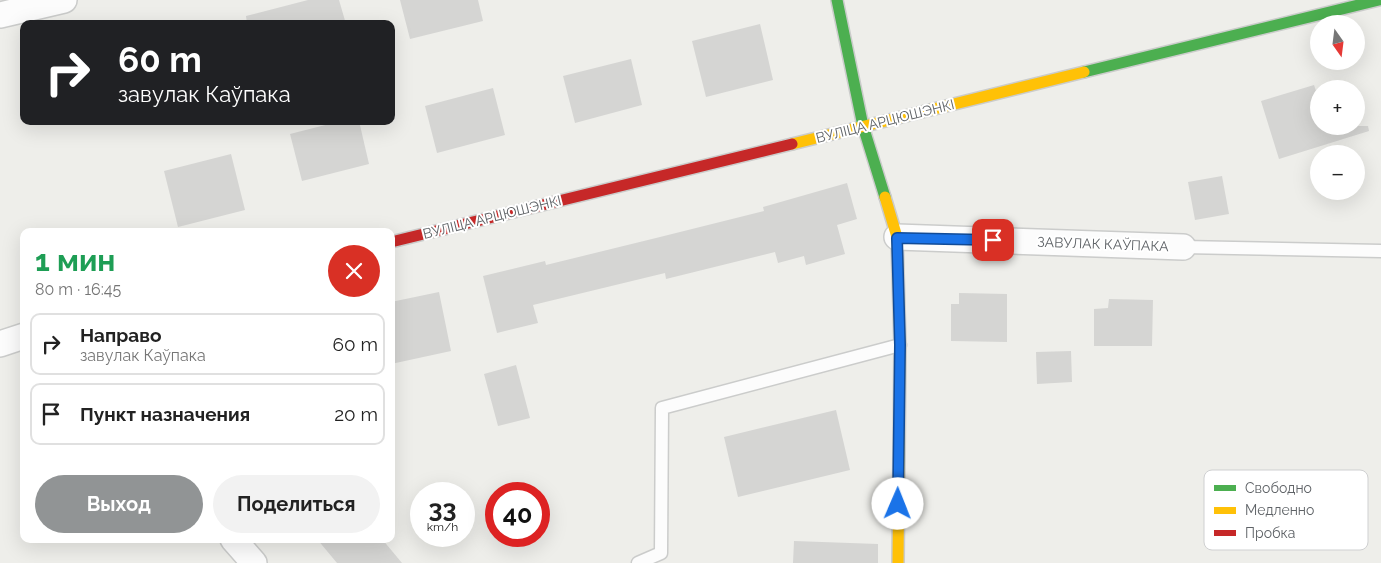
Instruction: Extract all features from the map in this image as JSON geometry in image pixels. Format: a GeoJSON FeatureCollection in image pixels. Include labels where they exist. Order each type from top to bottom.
{"type":"FeatureCollection","features":[{"type":"Feature","properties":{"kind":"street"},"geometry":{"type":"LineString","coordinates":[[0,15],[64,0]]}},
{"type":"Feature","properties":{"kind":"street"},"geometry":{"type":"LineString","coordinates":[[837,0],[863,126],[897,238],[900,345],[898,563]]}},
{"type":"Feature","properties":{"kind":"street","name":"ВУЛІЦА АРЦЮШЭНКІ"},"geometry":{"type":"LineString","coordinates":[[395,241],[1379,0]]}},
{"type":"Feature","properties":{"kind":"street","name":"ЗАВУЛАК КАЎПАКА"},"geometry":{"type":"LineString","coordinates":[[897,238],[1184,247]]}},
{"type":"Feature","properties":{"kind":"street"},"geometry":{"type":"LineString","coordinates":[[0,344],[20,337]]}},
{"type":"Feature","properties":{"kind":"street"},"geometry":{"type":"LineString","coordinates":[[236,543],[254,563]]}},
{"type":"Feature","properties":{"kind":"lane"},"geometry":{"type":"LineString","coordinates":[[1184,247],[1381,251]]}},
{"type":"Feature","properties":{"kind":"lane"},"geometry":{"type":"LineString","coordinates":[[638,563],[661,553],[662,408],[900,345]]}},
{"type":"Feature","properties":{"kind":"building"},"geometry":{"type":"Polygon","coordinates":[[[308,0],[339,0],[345,20],[246,20],[246,16],[308,0]]]}},
{"type":"Feature","properties":{"kind":"building"},"geometry":{"type":"Polygon","coordinates":[[[400,0],[478,0],[483,21],[410,39],[400,0]]]}},
{"type":"Feature","properties":{"kind":"building"},"geometry":{"type":"Polygon","coordinates":[[[760,24],[773,80],[706,97],[692,41],[760,24]]]}},
{"type":"Feature","properties":{"kind":"building"},"geometry":{"type":"Polygon","coordinates":[[[631,59],[642,105],[575,123],[563,76],[631,59]]]}},
{"type":"Feature","properties":{"kind":"building"},"geometry":{"type":"Polygon","coordinates":[[[1310,86],[1310,135],[1356,135],[1324,145],[1310,145],[1310,149],[1279,159],[1261,101],[1310,86]]]}},
{"type":"Feature","properties":{"kind":"building"},"geometry":{"type":"Polygon","coordinates":[[[493,88],[505,135],[437,153],[425,106],[493,88]]]}},
{"type":"Feature","properties":{"kind":"building"},"geometry":{"type":"Polygon","coordinates":[[[325,125],[360,125],[369,164],[302,181],[290,134],[325,125]]]}},
{"type":"Feature","properties":{"kind":"building"},"geometry":{"type":"Polygon","coordinates":[[[1365,126],[1368,126],[1369,131],[1365,132],[1365,126]]]}},
{"type":"Feature","properties":{"kind":"building"},"geometry":{"type":"Polygon","coordinates":[[[231,154],[245,210],[178,227],[164,171],[231,154]]]}},
{"type":"Feature","properties":{"kind":"building"},"geometry":{"type":"Polygon","coordinates":[[[1222,176],[1229,214],[1195,220],[1188,182],[1222,176]]]}},
{"type":"Feature","properties":{"kind":"building"},"geometry":{"type":"Polygon","coordinates":[[[847,183],[857,219],[837,225],[845,254],[806,265],[804,256],[778,263],[775,252],[666,279],[665,273],[533,305],[538,323],[497,333],[483,276],[545,261],[546,265],[764,211],[763,207],[847,183]]]}},
{"type":"Feature","properties":{"kind":"building"},"geometry":{"type":"Polygon","coordinates":[[[439,292],[451,351],[395,363],[395,301],[439,292]]]}},
{"type":"Feature","properties":{"kind":"building"},"geometry":{"type":"Polygon","coordinates":[[[959,293],[1007,294],[1007,342],[951,341],[951,304],[959,304],[959,293]]]}},
{"type":"Feature","properties":{"kind":"building"},"geometry":{"type":"Polygon","coordinates":[[[1109,299],[1153,300],[1152,346],[1094,346],[1094,309],[1108,308],[1109,299]]]}},
{"type":"Feature","properties":{"kind":"building"},"geometry":{"type":"Polygon","coordinates":[[[1071,351],[1072,382],[1037,384],[1036,352],[1071,351]]]}},
{"type":"Feature","properties":{"kind":"building"},"geometry":{"type":"Polygon","coordinates":[[[516,365],[530,418],[498,426],[484,374],[516,365]]]}},
{"type":"Feature","properties":{"kind":"building"},"geometry":{"type":"Polygon","coordinates":[[[836,410],[850,470],[738,497],[724,437],[836,410]]]}},
{"type":"Feature","properties":{"kind":"building"},"geometry":{"type":"Polygon","coordinates":[[[794,541],[878,544],[878,563],[793,563],[794,541]]]}},
{"type":"Feature","properties":{"kind":"building"},"geometry":{"type":"Polygon","coordinates":[[[320,543],[385,543],[402,563],[337,563],[320,543]]]}},
{"type":"Feature","properties":{"kind":"traffic: fast"},"geometry":{"type":"LineString","coordinates":[[837,0],[863,126],[885,197]]}},
{"type":"Feature","properties":{"kind":"traffic: fast"},"geometry":{"type":"LineString","coordinates":[[1084,72],[1379,0]]}},
{"type":"Feature","properties":{"kind":"traffic: slow"},"geometry":{"type":"LineString","coordinates":[[792,144],[1084,72]]}},
{"type":"Feature","properties":{"kind":"traffic: slow"},"geometry":{"type":"LineString","coordinates":[[885,197],[897,237],[900,345],[898,563]]}},
{"type":"Feature","properties":{"kind":"traffic: jam"},"geometry":{"type":"LineString","coordinates":[[395,241],[792,144]]}},
{"type":"Feature","properties":{"kind":"route"},"geometry":{"type":"LineString","coordinates":[[898,504],[900,345],[897,238],[993,240]]}}]}
